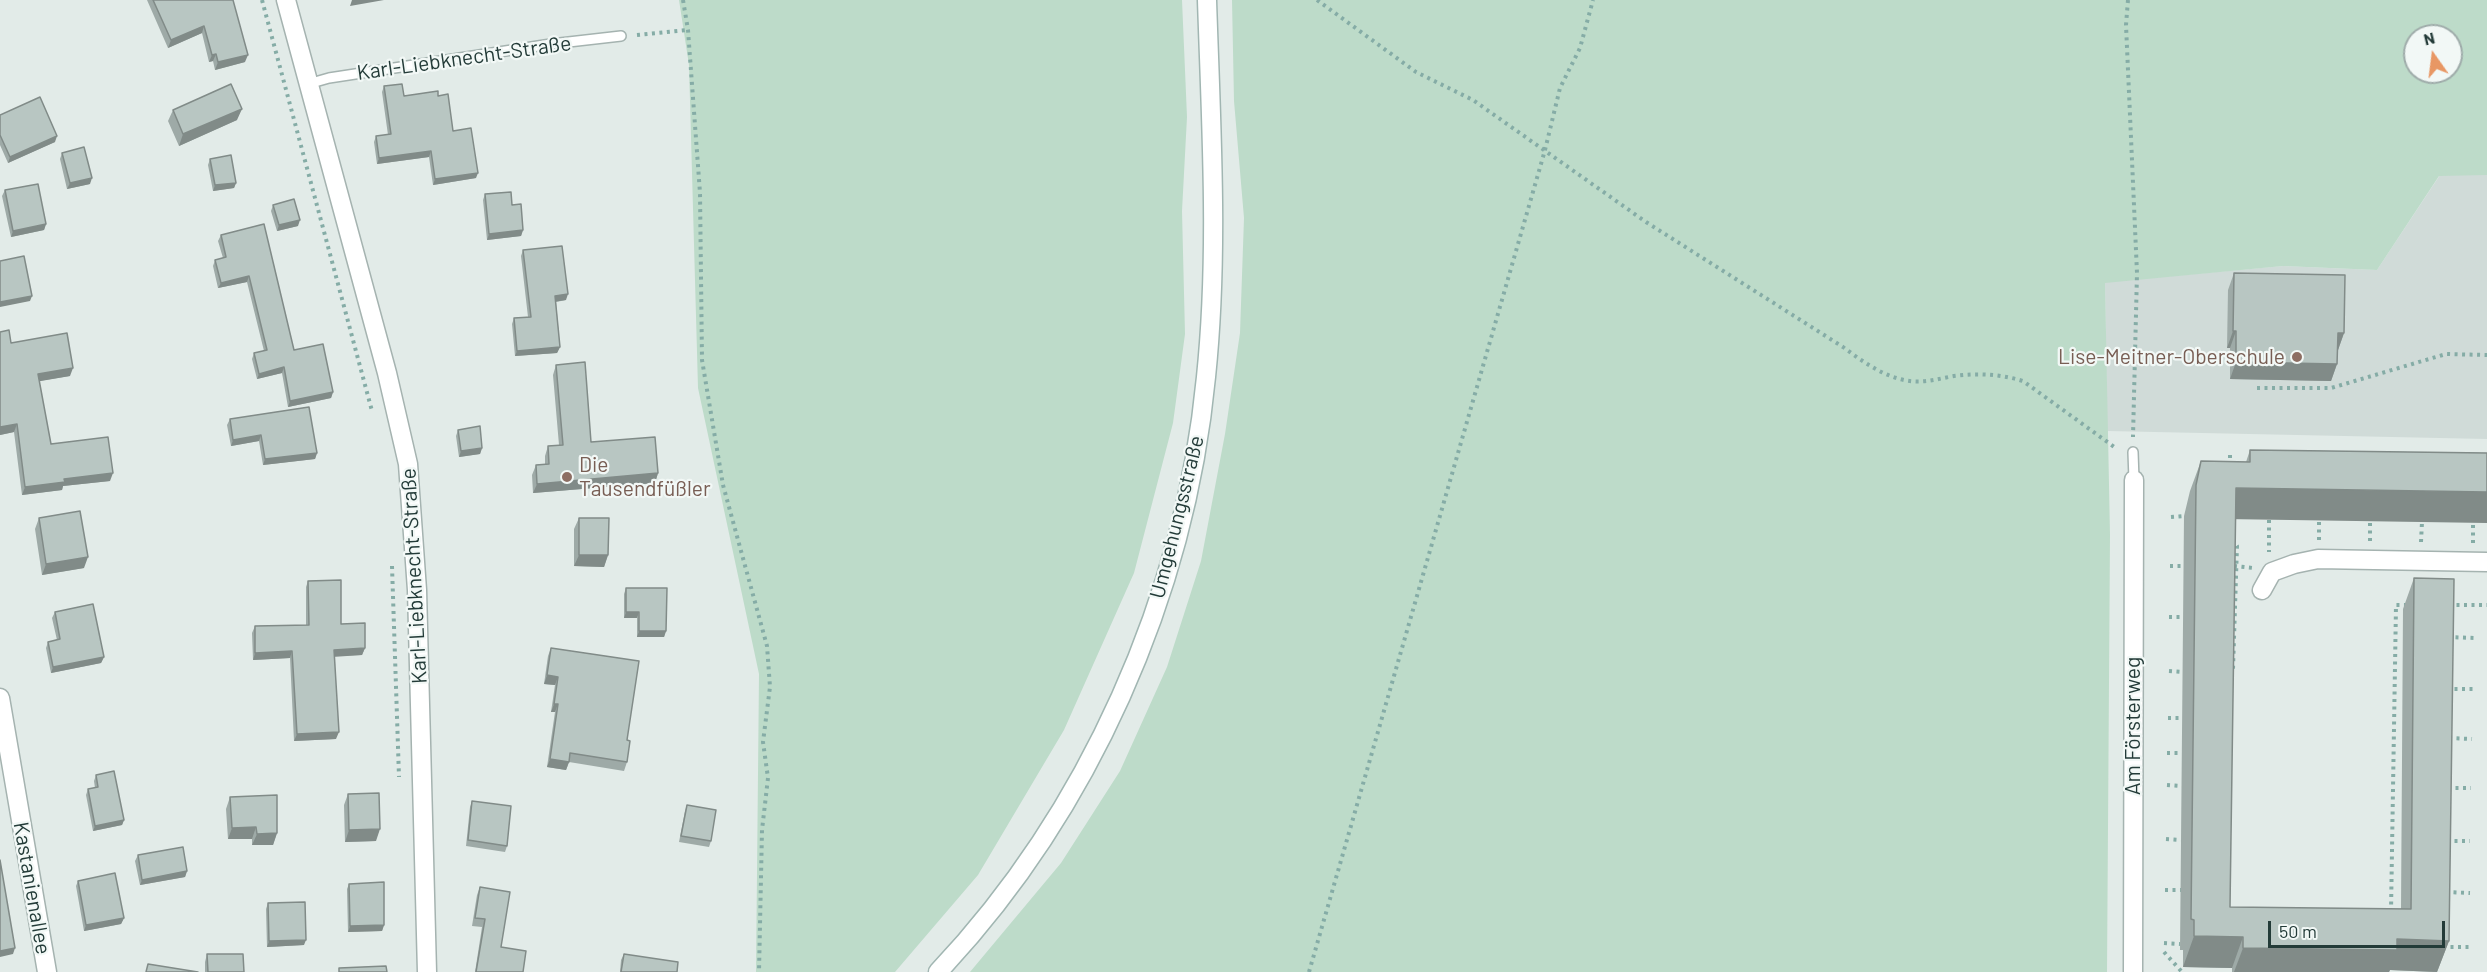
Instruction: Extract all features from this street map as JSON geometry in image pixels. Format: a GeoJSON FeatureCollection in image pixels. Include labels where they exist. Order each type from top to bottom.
{"type":"FeatureCollection","features":[{"type":"Feature","properties":{"kind":"street","name":"Karl-Liebknecht-Straße"},"geometry":{"type":"LineString","coordinates":[[286,0],[387,373],[408,464],[417,590],[427,972]]}},
{"type":"Feature","properties":{"kind":"street","name":"Umgehungsstraße"},"geometry":{"type":"LineString","coordinates":[[938,972],[964,944],[1007,890],[1046,834],[1087,767],[1117,705],[1146,632],[1180,525],[1195,458],[1206,377],[1211,287],[1213,201],[1207,0]]}},
{"type":"Feature","properties":{"kind":"street","name":"Am Försterweg"},"geometry":{"type":"LineString","coordinates":[[2133,972],[2134,480]]}},
{"type":"Feature","properties":{"kind":"street"},"geometry":{"type":"LineString","coordinates":[[2262,590],[2272,572],[2318,559],[2487,562]]}},
{"type":"Feature","properties":{"kind":"street","name":"Kastanienallee"},"geometry":{"type":"LineString","coordinates":[[0,698],[47,972]]}},
{"type":"Feature","properties":{"kind":"lane","name":"Karl-Liebknecht-Straße"},"geometry":{"type":"LineString","coordinates":[[308,84],[329,78],[551,44],[621,36]]}},
{"type":"Feature","properties":{"kind":"lane"},"geometry":{"type":"LineString","coordinates":[[2133,452],[2134,480]]}},
{"type":"Feature","properties":{"kind":"path"},"geometry":{"type":"LineString","coordinates":[[262,0],[374,416]]}},
{"type":"Feature","properties":{"kind":"path"},"geometry":{"type":"LineString","coordinates":[[683,0],[688,30],[700,193],[702,360],[723,484],[766,646],[770,687],[763,742],[768,778],[762,830],[759,972]]}},
{"type":"Feature","properties":{"kind":"path"},"geometry":{"type":"LineString","coordinates":[[1317,0],[1416,72],[1473,100],[1646,222],[1844,347],[1870,367],[1904,380],[1929,382],[1954,376],[1983,374],[2006,376],[2023,381],[2118,450],[2133,452],[2137,273],[2126,25],[2127,0]]}},
{"type":"Feature","properties":{"kind":"path"},"geometry":{"type":"LineString","coordinates":[[1309,972],[1545,150],[1560,88],[1580,48],[1593,0]]}},
{"type":"Feature","properties":{"kind":"path"},"geometry":{"type":"LineString","coordinates":[[621,36],[688,30]]}},
{"type":"Feature","properties":{"kind":"path"},"geometry":{"type":"LineString","coordinates":[[2257,388],[2331,388],[2446,354],[2487,355]]}},
{"type":"Feature","properties":{"kind":"path"},"geometry":{"type":"LineString","coordinates":[[2230,455],[2230,474]]}},
{"type":"Feature","properties":{"kind":"path"},"geometry":{"type":"LineString","coordinates":[[2171,517],[2184,516]]}},
{"type":"Feature","properties":{"kind":"path"},"geometry":{"type":"LineString","coordinates":[[2268,526],[2269,520]]}},
{"type":"Feature","properties":{"kind":"path"},"geometry":{"type":"LineString","coordinates":[[2319,520],[2319,527]]}},
{"type":"Feature","properties":{"kind":"path"},"geometry":{"type":"LineString","coordinates":[[2370,521],[2370,529]]}},
{"type":"Feature","properties":{"kind":"path"},"geometry":{"type":"LineString","coordinates":[[2421,522],[2421,530]]}},
{"type":"Feature","properties":{"kind":"path"},"geometry":{"type":"LineString","coordinates":[[2473,522],[2473,531]]}},
{"type":"Feature","properties":{"kind":"path"},"geometry":{"type":"LineString","coordinates":[[2232,531],[2232,541],[2237,546],[2233,679]]}},
{"type":"Feature","properties":{"kind":"path"},"geometry":{"type":"LineString","coordinates":[[392,557],[399,786]]}},
{"type":"Feature","properties":{"kind":"path"},"geometry":{"type":"LineString","coordinates":[[2170,566],[2184,566]]}},
{"type":"Feature","properties":{"kind":"path"},"geometry":{"type":"LineString","coordinates":[[2230,566],[2247,566]]}},
{"type":"Feature","properties":{"kind":"path"},"geometry":{"type":"LineString","coordinates":[[2391,920],[2396,605],[2420,605]]}},
{"type":"Feature","properties":{"kind":"path"},"geometry":{"type":"LineString","coordinates":[[2444,605],[2487,605]]}},
{"type":"Feature","properties":{"kind":"path"},"geometry":{"type":"LineString","coordinates":[[2169,617],[2184,617]]}},
{"type":"Feature","properties":{"kind":"path"},"geometry":{"type":"LineString","coordinates":[[2223,617],[2235,617]]}},
{"type":"Feature","properties":{"kind":"path"},"geometry":{"type":"LineString","coordinates":[[2442,637],[2474,638]]}},
{"type":"Feature","properties":{"kind":"path"},"geometry":{"type":"LineString","coordinates":[[2222,668],[2233,668]]}},
{"type":"Feature","properties":{"kind":"path"},"geometry":{"type":"LineString","coordinates":[[2169,671],[2183,672]]}},
{"type":"Feature","properties":{"kind":"path"},"geometry":{"type":"LineString","coordinates":[[2442,689],[2473,689]]}},
{"type":"Feature","properties":{"kind":"path"},"geometry":{"type":"LineString","coordinates":[[2168,718],[2183,718]]}},
{"type":"Feature","properties":{"kind":"path"},"geometry":{"type":"LineString","coordinates":[[2440,738],[2472,739]]}},
{"type":"Feature","properties":{"kind":"path"},"geometry":{"type":"LineString","coordinates":[[2167,753],[2190,753]]}},
{"type":"Feature","properties":{"kind":"path"},"geometry":{"type":"LineString","coordinates":[[2167,785],[2182,786]]}},
{"type":"Feature","properties":{"kind":"path"},"geometry":{"type":"LineString","coordinates":[[2440,788],[2471,788]]}},
{"type":"Feature","properties":{"kind":"path"},"geometry":{"type":"LineString","coordinates":[[2166,839],[2181,840]]}},
{"type":"Feature","properties":{"kind":"path"},"geometry":{"type":"LineString","coordinates":[[2439,841],[2470,841]]}},
{"type":"Feature","properties":{"kind":"path"},"geometry":{"type":"LineString","coordinates":[[2165,890],[2181,890]]}},
{"type":"Feature","properties":{"kind":"path"},"geometry":{"type":"LineString","coordinates":[[2438,892],[2470,893]]}},
{"type":"Feature","properties":{"kind":"path"},"geometry":{"type":"LineString","coordinates":[[2164,943],[2180,944]]}},
{"type":"Feature","properties":{"kind":"path"},"geometry":{"type":"LineString","coordinates":[[2438,947],[2469,947]]}},
{"type":"Feature","properties":{"kind":"path"},"geometry":{"type":"LineString","coordinates":[[2164,952],[2182,972]]}},
{"type":"Feature","properties":{"kind":"shaded area","name":"Lise-Meitner-Oberschule"},"geometry":{"type":"Polygon","coordinates":[[[2440,175],[2487,175],[2487,439],[2107,431],[2105,282],[2283,266],[2377,270],[2440,175]]]}},
{"type":"Feature","properties":{"kind":"green space"},"geometry":{"type":"Polygon","coordinates":[[[679,0],[1182,0],[1187,117],[1182,211],[1185,334],[1173,423],[1134,573],[1064,730],[978,875],[895,972],[756,972],[759,674],[698,388],[689,65],[679,0]]]}},
{"type":"Feature","properties":{"kind":"green space"},"geometry":{"type":"Polygon","coordinates":[[[1232,0],[2487,0],[2487,175],[2439,176],[2377,270],[2283,266],[2105,283],[2110,535],[2107,972],[970,972],[1061,863],[1120,771],[1167,667],[1201,561],[1225,434],[1240,333],[1244,218],[1234,101],[1232,0]]]}},
{"type":"Feature","properties":{"kind":"building"},"geometry":{"type":"Polygon","coordinates":[[[153,0],[233,0],[248,55],[218,62],[216,54],[212,55],[204,26],[171,40],[153,0]]]}},
{"type":"Feature","properties":{"kind":"building"},"geometry":{"type":"Polygon","coordinates":[[[231,84],[242,109],[183,134],[173,110],[231,84]]]}},
{"type":"Feature","properties":{"kind":"building"},"geometry":{"type":"Polygon","coordinates":[[[402,84],[404,96],[438,91],[438,96],[448,94],[453,131],[471,128],[478,173],[435,179],[431,151],[379,158],[376,136],[391,134],[384,86],[402,84]]]}},
{"type":"Feature","properties":{"kind":"building"},"geometry":{"type":"Polygon","coordinates":[[[40,97],[57,136],[10,157],[0,135],[0,115],[40,97]]]}},
{"type":"Feature","properties":{"kind":"building"},"geometry":{"type":"Polygon","coordinates":[[[84,147],[92,178],[70,183],[62,153],[84,147]]]}},
{"type":"Feature","properties":{"kind":"building"},"geometry":{"type":"Polygon","coordinates":[[[231,155],[236,183],[215,185],[210,159],[231,155]]]}},
{"type":"Feature","properties":{"kind":"building"},"geometry":{"type":"Polygon","coordinates":[[[38,184],[46,224],[13,231],[5,190],[38,184]]]}},
{"type":"Feature","properties":{"kind":"building"},"geometry":{"type":"Polygon","coordinates":[[[511,192],[512,205],[521,204],[523,230],[489,234],[485,194],[511,192]]]}},
{"type":"Feature","properties":{"kind":"building"},"geometry":{"type":"Polygon","coordinates":[[[294,199],[300,220],[279,225],[273,205],[294,199]]]}},
{"type":"Feature","properties":{"kind":"building"},"geometry":{"type":"Polygon","coordinates":[[[264,224],[294,350],[323,344],[333,392],[290,401],[284,367],[259,374],[254,353],[267,350],[249,276],[221,283],[215,260],[226,257],[221,235],[264,224]]]}},
{"type":"Feature","properties":{"kind":"building"},"geometry":{"type":"Polygon","coordinates":[[[562,246],[568,294],[555,296],[560,347],[517,351],[514,318],[531,317],[523,250],[562,246]]]}},
{"type":"Feature","properties":{"kind":"building"},"geometry":{"type":"Polygon","coordinates":[[[24,256],[32,296],[0,302],[0,261],[24,256]]]}},
{"type":"Feature","properties":{"kind":"building"},"geometry":{"type":"Polygon","coordinates":[[[2234,273],[2345,275],[2344,333],[2338,333],[2337,364],[2236,362],[2236,331],[2233,331],[2234,273]]]}},
{"type":"Feature","properties":{"kind":"building"},"geometry":{"type":"Polygon","coordinates":[[[9,330],[11,343],[67,333],[73,368],[38,374],[51,444],[108,437],[113,473],[25,487],[17,424],[0,427],[0,332],[9,330]]]}},
{"type":"Feature","properties":{"kind":"building"},"geometry":{"type":"Polygon","coordinates":[[[585,362],[591,442],[655,437],[658,473],[537,484],[536,465],[549,464],[548,446],[563,445],[556,365],[585,362]]]}},
{"type":"Feature","properties":{"kind":"building"},"geometry":{"type":"Polygon","coordinates":[[[309,407],[317,453],[265,459],[261,435],[233,440],[230,419],[309,407]]]}},
{"type":"Feature","properties":{"kind":"building"},"geometry":{"type":"Polygon","coordinates":[[[480,426],[482,448],[461,451],[458,430],[480,426]]]}},
{"type":"Feature","properties":{"kind":"building"},"geometry":{"type":"Polygon","coordinates":[[[2250,450],[2487,453],[2487,492],[2236,488],[2230,907],[2411,909],[2414,578],[2454,579],[2449,941],[2397,939],[2397,950],[2243,948],[2243,937],[2194,936],[2194,920],[2191,919],[2196,485],[2201,461],[2250,462],[2250,450]]]}},
{"type":"Feature","properties":{"kind":"building"},"geometry":{"type":"Polygon","coordinates":[[[80,511],[88,557],[46,564],[39,518],[80,511]]]}},
{"type":"Feature","properties":{"kind":"building"},"geometry":{"type":"Polygon","coordinates":[[[579,518],[609,518],[608,555],[579,555],[579,518]]]}},
{"type":"Feature","properties":{"kind":"building"},"geometry":{"type":"Polygon","coordinates":[[[341,580],[341,624],[365,623],[365,648],[334,650],[339,732],[297,734],[292,651],[255,653],[255,626],[309,625],[308,581],[341,580]]]}},
{"type":"Feature","properties":{"kind":"building"},"geometry":{"type":"Polygon","coordinates":[[[626,588],[667,588],[666,631],[639,631],[639,612],[626,612],[626,588]]]}},
{"type":"Feature","properties":{"kind":"building"},"geometry":{"type":"Polygon","coordinates":[[[93,604],[104,657],[53,667],[48,642],[60,639],[55,612],[93,604]]]}},
{"type":"Feature","properties":{"kind":"building"},"geometry":{"type":"Polygon","coordinates":[[[551,648],[639,661],[627,740],[630,741],[627,762],[570,753],[569,762],[550,759],[558,704],[554,704],[558,677],[547,675],[551,648]]]}},
{"type":"Feature","properties":{"kind":"building"},"geometry":{"type":"Polygon","coordinates":[[[114,771],[124,820],[95,826],[88,789],[98,787],[96,775],[114,771]]]}},
{"type":"Feature","properties":{"kind":"building"},"geometry":{"type":"Polygon","coordinates":[[[379,793],[380,829],[349,830],[348,794],[379,793]]]}},
{"type":"Feature","properties":{"kind":"building"},"geometry":{"type":"Polygon","coordinates":[[[277,795],[277,833],[257,834],[256,827],[232,828],[230,797],[277,795]]]}},
{"type":"Feature","properties":{"kind":"building"},"geometry":{"type":"Polygon","coordinates":[[[472,801],[511,806],[507,846],[468,840],[472,801]]]}},
{"type":"Feature","properties":{"kind":"building"},"geometry":{"type":"Polygon","coordinates":[[[687,805],[716,810],[711,841],[681,836],[687,805]]]}},
{"type":"Feature","properties":{"kind":"building"},"geometry":{"type":"Polygon","coordinates":[[[183,847],[187,871],[142,880],[138,855],[183,847]]]}},
{"type":"Feature","properties":{"kind":"building"},"geometry":{"type":"Polygon","coordinates":[[[0,860],[15,948],[0,951],[0,860]]]}},
{"type":"Feature","properties":{"kind":"building"},"geometry":{"type":"Polygon","coordinates":[[[115,873],[124,918],[86,925],[78,881],[115,873]]]}},
{"type":"Feature","properties":{"kind":"building"},"geometry":{"type":"Polygon","coordinates":[[[384,882],[384,925],[350,926],[349,884],[384,882]]]}},
{"type":"Feature","properties":{"kind":"building"},"geometry":{"type":"Polygon","coordinates":[[[480,887],[510,892],[501,947],[526,951],[523,972],[476,972],[485,919],[475,918],[480,887]]]}},
{"type":"Feature","properties":{"kind":"building"},"geometry":{"type":"Polygon","coordinates":[[[305,902],[306,940],[269,941],[268,903],[305,902]]]}},
{"type":"Feature","properties":{"kind":"building"},"geometry":{"type":"Polygon","coordinates":[[[207,954],[243,954],[244,972],[208,972],[207,954]]]}},
{"type":"Feature","properties":{"kind":"building"},"geometry":{"type":"Polygon","coordinates":[[[624,954],[678,962],[677,972],[621,972],[624,954]]]}},
{"type":"Feature","properties":{"kind":"building"},"geometry":{"type":"Polygon","coordinates":[[[148,964],[198,972],[146,972],[148,964]]]}},
{"type":"Feature","properties":{"kind":"building"},"geometry":{"type":"Polygon","coordinates":[[[386,966],[387,972],[339,972],[339,968],[386,966]]]}},
{"type":"Feature","properties":{"kind":"place","name":"Lise-Meitner-Oberschule"},"geometry":{"type":"Point","coordinates":[2297,357]}},
{"type":"Feature","properties":{"kind":"place","name":"Die Tausendfüßler"},"geometry":{"type":"Point","coordinates":[567,477]}}]}
